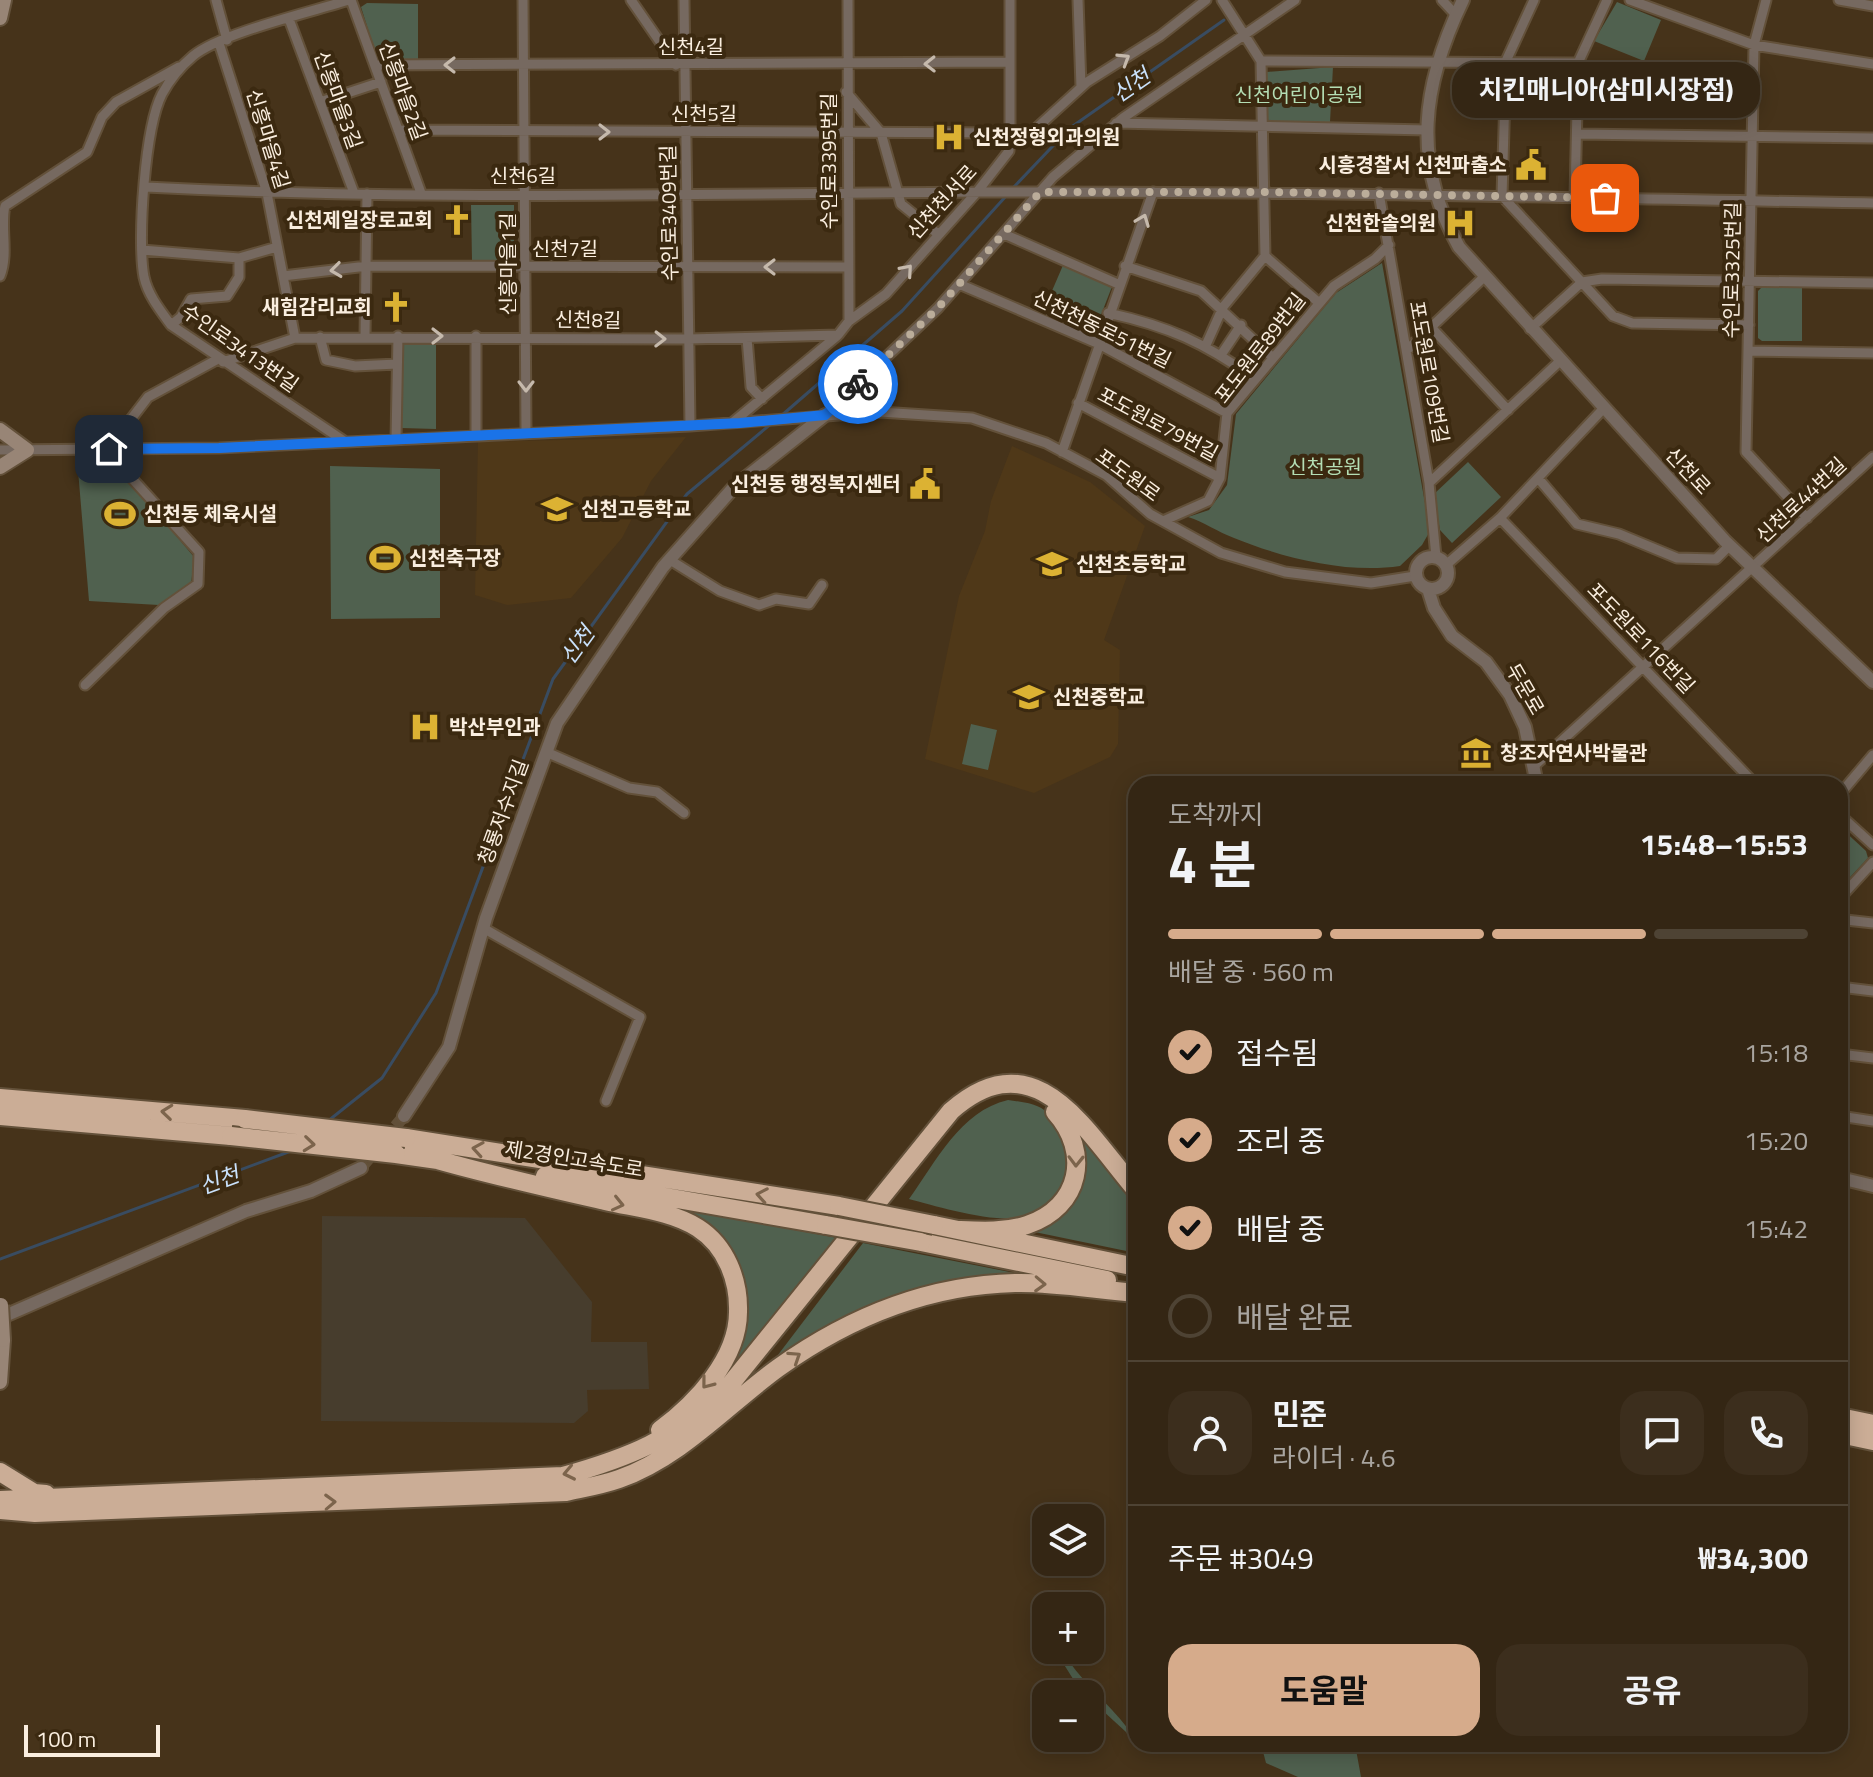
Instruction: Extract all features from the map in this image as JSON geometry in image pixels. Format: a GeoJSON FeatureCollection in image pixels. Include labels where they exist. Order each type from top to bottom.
{"type":"FeatureCollection","features":[{"type":"Feature","properties":{"kind":"highway"},"geometry":{"type":"LineString","coordinates":[[0,1500],[563,1476],[617,1461],[649,1449],[692,1422],[725,1391],[951,1111],[970,1094],[992,1084],[1012,1083],[1052,1093],[1128,1181]]}},
{"type":"Feature","properties":{"kind":"highway"},"geometry":{"type":"LineString","coordinates":[[710,1420],[959,1119],[976,1105],[1009,1094],[1024,1095],[1053,1109],[1070,1130],[1076,1146],[1077,1170],[1061,1204],[1031,1223],[1012,1229],[960,1230]]}},
{"type":"Feature","properties":{"kind":"highway","name":"제2경인고속도로"},"geometry":{"type":"LineString","coordinates":[[8,1107],[245,1119],[401,1146],[839,1206],[1128,1265]]}},
{"type":"Feature","properties":{"kind":"highway","name":"제2경인고속도로"},"geometry":{"type":"LineString","coordinates":[[8,1107],[231,1136],[401,1146],[434,1159],[699,1200],[1128,1285]]}},
{"type":"Feature","properties":{"kind":"highway"},"geometry":{"type":"LineString","coordinates":[[434,1159],[674,1217],[698,1228],[724,1255],[733,1273],[738,1303],[738,1319],[728,1355],[706,1386],[673,1420],[617,1461]]}},
{"type":"Feature","properties":{"kind":"highway"},"geometry":{"type":"LineString","coordinates":[[0,1517],[35,1513],[566,1492],[621,1478],[639,1470],[683,1444],[710,1420],[838,1328],[905,1302],[942,1292],[1014,1283],[1128,1292]]}},
{"type":"Feature","properties":{"kind":"highway"},"geometry":{"type":"LineString","coordinates":[[1848,1419],[1873,1424]]}},
{"type":"Feature","properties":{"kind":"highway"},"geometry":{"type":"LineString","coordinates":[[1848,1436],[1873,1441]]}},
{"type":"Feature","properties":{"kind":"highway"},"geometry":{"type":"LineString","coordinates":[[0,1472],[34,1493],[88,1498]]}},
{"type":"Feature","properties":{"kind":"highway"},"geometry":{"type":"LineString","coordinates":[[0,1510],[35,1513]]}},
{"type":"Feature","properties":{"kind":"main road"},"geometry":{"type":"LineString","coordinates":[[0,18],[4,0]]}},
{"type":"Feature","properties":{"kind":"main road"},"geometry":{"type":"LineString","coordinates":[[0,430],[27,450],[0,467]]}},
{"type":"Feature","properties":{"kind":"main road"},"geometry":{"type":"LineString","coordinates":[[0,1304],[3,1340],[0,1382]]}},
{"type":"Feature","properties":{"kind":"street","name":"신흥마을4길"},"geometry":{"type":"LineString","coordinates":[[216,0],[223,42],[267,193],[295,338]]}},
{"type":"Feature","properties":{"kind":"street","name":"수인로3413번길"},"geometry":{"type":"LineString","coordinates":[[346,442],[171,325],[155,303],[144,278],[142,250],[151,126],[162,95],[182,66],[196,53],[223,42],[289,19],[321,4],[350,0]]}},
{"type":"Feature","properties":{"kind":"street","name":"신흥마을2길"},"geometry":{"type":"LineString","coordinates":[[350,0],[421,193]]}},
{"type":"Feature","properties":{"kind":"street","name":"신흥마을1길"},"geometry":{"type":"LineString","coordinates":[[523,0],[526,432]]}},
{"type":"Feature","properties":{"kind":"street"},"geometry":{"type":"LineString","coordinates":[[631,0],[681,65]]}},
{"type":"Feature","properties":{"kind":"street","name":"수인로3409번길"},"geometry":{"type":"LineString","coordinates":[[684,0],[681,65],[686,132],[690,426]]}},
{"type":"Feature","properties":{"kind":"street","name":"수인로3395번길"},"geometry":{"type":"LineString","coordinates":[[848,0],[846,193],[849,321]]}},
{"type":"Feature","properties":{"kind":"street"},"geometry":{"type":"LineString","coordinates":[[1010,0],[1010,133],[1031,133],[1081,87],[1160,36],[1206,0]]}},
{"type":"Feature","properties":{"kind":"street"},"geometry":{"type":"LineString","coordinates":[[1078,0],[1081,87]]}},
{"type":"Feature","properties":{"kind":"street"},"geometry":{"type":"LineString","coordinates":[[1206,345],[1223,307],[1265,256],[1261,61],[1222,0]]}},
{"type":"Feature","properties":{"kind":"street"},"geometry":{"type":"LineString","coordinates":[[820,415],[959,284],[1040,192],[1116,123],[1244,32],[1295,0]]}},
{"type":"Feature","properties":{"kind":"street"},"geometry":{"type":"LineString","coordinates":[[1442,0],[1456,15]]}},
{"type":"Feature","properties":{"kind":"street","name":"신천로"},"geometry":{"type":"LineString","coordinates":[[1463,0],[1431,82],[1427,130],[1437,194],[1445,221],[1459,247],[1729,546],[1873,682]]}},
{"type":"Feature","properties":{"kind":"street"},"geometry":{"type":"LineString","coordinates":[[1534,0],[1506,61],[1502,196],[1613,316],[1632,323],[1749,325]]}},
{"type":"Feature","properties":{"kind":"street"},"geometry":{"type":"LineString","coordinates":[[1575,197],[1578,63],[1607,0]]}},
{"type":"Feature","properties":{"kind":"street"},"geometry":{"type":"LineString","coordinates":[[1630,0],[1754,45],[1873,64]]}},
{"type":"Feature","properties":{"kind":"street","name":"수인로3325번길"},"geometry":{"type":"LineString","coordinates":[[1766,0],[1754,45],[1746,452],[1807,518]]}},
{"type":"Feature","properties":{"kind":"street"},"geometry":{"type":"LineString","coordinates":[[1839,0],[1873,6]]}},
{"type":"Feature","properties":{"kind":"street","name":"신흥마을3길"},"geometry":{"type":"LineString","coordinates":[[289,19],[354,193]]}},
{"type":"Feature","properties":{"kind":"street"},"geometry":{"type":"LineString","coordinates":[[1261,61],[1578,63]]}},
{"type":"Feature","properties":{"kind":"street","name":"신천4길"},"geometry":{"type":"LineString","coordinates":[[375,65],[1008,62]]}},
{"type":"Feature","properties":{"kind":"street"},"geometry":{"type":"LineString","coordinates":[[0,276],[5,264],[2,210],[5,206],[87,152],[102,117],[116,102],[182,66]]}},
{"type":"Feature","properties":{"kind":"street"},"geometry":{"type":"LineString","coordinates":[[320,102],[381,82]]}},
{"type":"Feature","properties":{"kind":"street"},"geometry":{"type":"LineString","coordinates":[[846,92],[881,133],[901,193],[901,204],[938,234]]}},
{"type":"Feature","properties":{"kind":"street"},"geometry":{"type":"LineString","coordinates":[[1116,123],[1427,130]]}},
{"type":"Feature","properties":{"kind":"street","name":"신천5길"},"geometry":{"type":"LineString","coordinates":[[398,130],[1010,133]]}},
{"type":"Feature","properties":{"kind":"street","name":"신천천서로"},"geometry":{"type":"LineString","coordinates":[[849,321],[886,294],[977,192],[1009,151],[1010,133]]}},
{"type":"Feature","properties":{"kind":"street"},"geometry":{"type":"LineString","coordinates":[[1577,134],[1873,138]]}},
{"type":"Feature","properties":{"kind":"street","name":"신천6길"},"geometry":{"type":"LineString","coordinates":[[146,187],[267,193],[526,195],[1379,193],[1873,203]]}},
{"type":"Feature","properties":{"kind":"street","name":"포도원로79번길"},"geometry":{"type":"LineString","coordinates":[[1062,452],[1097,343],[1153,192]]}},
{"type":"Feature","properties":{"kind":"street","name":"포도원로109번길"},"geometry":{"type":"LineString","coordinates":[[1379,193],[1441,561]]}},
{"type":"Feature","properties":{"kind":"street"},"geometry":{"type":"LineString","coordinates":[[365,336],[367,194]]}},
{"type":"Feature","properties":{"kind":"street"},"geometry":{"type":"LineString","coordinates":[[1004,234],[1118,284]]}},
{"type":"Feature","properties":{"kind":"street","name":"포도원로89번길"},"geometry":{"type":"LineString","coordinates":[[1220,478],[1227,413],[1318,302],[1334,286],[1375,259],[1389,245]]}},
{"type":"Feature","properties":{"kind":"street"},"geometry":{"type":"LineString","coordinates":[[142,250],[239,258],[277,247]]}},
{"type":"Feature","properties":{"kind":"street"},"geometry":{"type":"LineString","coordinates":[[1265,256],[1318,302]]}},
{"type":"Feature","properties":{"kind":"street"},"geometry":{"type":"LineString","coordinates":[[171,325],[181,317],[191,299],[227,296],[239,277],[239,258]]}},
{"type":"Feature","properties":{"kind":"street","name":"신천7길"},"geometry":{"type":"LineString","coordinates":[[283,276],[367,266],[848,267]]}},
{"type":"Feature","properties":{"kind":"street"},"geometry":{"type":"LineString","coordinates":[[1125,266],[1201,291],[1223,307],[1272,357]]}},
{"type":"Feature","properties":{"kind":"street"},"geometry":{"type":"LineString","coordinates":[[1407,350],[1484,277]]}},
{"type":"Feature","properties":{"kind":"street"},"geometry":{"type":"LineString","coordinates":[[1530,329],[1582,282],[1602,279],[1873,283]]}},
{"type":"Feature","properties":{"kind":"street","name":"신천천동로51번길"},"geometry":{"type":"LineString","coordinates":[[959,284],[1097,343],[1227,413]]}},
{"type":"Feature","properties":{"kind":"street"},"geometry":{"type":"LineString","coordinates":[[1108,313],[1154,323],[1206,345],[1254,378]]}},
{"type":"Feature","properties":{"kind":"street"},"geometry":{"type":"LineString","coordinates":[[0,450],[219,448],[736,423],[838,335],[849,321]]}},
{"type":"Feature","properties":{"kind":"street"},"geometry":{"type":"LineString","coordinates":[[1221,355],[1241,325]]}},
{"type":"Feature","properties":{"kind":"street"},"geometry":{"type":"LineString","coordinates":[[1431,327],[1508,410]]}},
{"type":"Feature","properties":{"kind":"street","name":"신천8길"},"geometry":{"type":"LineString","coordinates":[[85,685],[164,608],[198,584],[199,552],[127,473],[128,423],[148,397],[221,361],[295,338],[526,336],[689,339],[838,335]]}},
{"type":"Feature","properties":{"kind":"street"},"geometry":{"type":"LineString","coordinates":[[396,439],[398,336]]}},
{"type":"Feature","properties":{"kind":"street"},"geometry":{"type":"LineString","coordinates":[[476,336],[476,435]]}},
{"type":"Feature","properties":{"kind":"street"},"geometry":{"type":"LineString","coordinates":[[320,337],[326,360],[355,366],[397,364]]}},
{"type":"Feature","properties":{"kind":"street"},"geometry":{"type":"LineString","coordinates":[[747,338],[751,387],[762,399]]}},
{"type":"Feature","properties":{"kind":"street"},"geometry":{"type":"LineString","coordinates":[[1748,351],[1873,353]]}},
{"type":"Feature","properties":{"kind":"street"},"geometry":{"type":"LineString","coordinates":[[1429,483],[1560,361]]}},
{"type":"Feature","properties":{"kind":"street","name":"포도원로79번길"},"geometry":{"type":"LineString","coordinates":[[1078,403],[1220,478]]}},
{"type":"Feature","properties":{"kind":"street"},"geometry":{"type":"LineString","coordinates":[[1415,576],[1419,563],[1441,561],[1500,518],[1603,409]]}},
{"type":"Feature","properties":{"kind":"street","name":"포도원로"},"geometry":{"type":"LineString","coordinates":[[736,423],[880,412],[972,418],[1062,452],[1106,475],[1163,521],[1221,553],[1285,572],[1371,583],[1415,576]]}},
{"type":"Feature","properties":{"kind":"street","name":"청룡저수지길"},"geometry":{"type":"LineString","coordinates":[[404,1116],[449,1047],[483,928],[557,723],[670,560],[734,487],[820,415]]}},
{"type":"Feature","properties":{"kind":"street","name":"신천로44번길"},"geometry":{"type":"LineString","coordinates":[[1533,767],[1754,569],[1873,457]]}},
{"type":"Feature","properties":{"kind":"street"},"geometry":{"type":"LineString","coordinates":[[1163,521],[1208,501],[1220,478]]}},
{"type":"Feature","properties":{"kind":"street"},"geometry":{"type":"LineString","coordinates":[[1538,478],[1577,524],[1619,534],[1677,558],[1716,559],[1729,546]]}},
{"type":"Feature","properties":{"kind":"street","name":"포도원로116번길"},"geometry":{"type":"LineString","coordinates":[[1500,518],[1747,776]]}},
{"type":"Feature","properties":{"kind":"street"},"geometry":{"type":"LineString","coordinates":[[670,560],[720,591],[759,605],[776,599],[809,604],[822,585]]}},
{"type":"Feature","properties":{"kind":"street"},"geometry":{"type":"LineString","coordinates":[[1428,589],[1445,583],[1441,561]]}},
{"type":"Feature","properties":{"kind":"street","name":"두문로"},"geometry":{"type":"LineString","coordinates":[[1415,576],[1428,589],[1434,608],[1452,636],[1486,662],[1510,695],[1525,727],[1535,776]]}},
{"type":"Feature","properties":{"kind":"street"},"geometry":{"type":"LineString","coordinates":[[546,752],[629,788],[657,792],[684,813]]}},
{"type":"Feature","properties":{"kind":"street"},"geometry":{"type":"LineString","coordinates":[[1848,785],[1873,755]]}},
{"type":"Feature","properties":{"kind":"street"},"geometry":{"type":"LineString","coordinates":[[1848,822],[1873,845]]}},
{"type":"Feature","properties":{"kind":"street"},"geometry":{"type":"LineString","coordinates":[[1848,889],[1873,862]]}},
{"type":"Feature","properties":{"kind":"street"},"geometry":{"type":"LineString","coordinates":[[1848,920],[1873,923]]}},
{"type":"Feature","properties":{"kind":"street"},"geometry":{"type":"LineString","coordinates":[[483,928],[640,1017],[606,1101]]}},
{"type":"Feature","properties":{"kind":"street"},"geometry":{"type":"LineString","coordinates":[[1848,988],[1873,991]]}},
{"type":"Feature","properties":{"kind":"street"},"geometry":{"type":"LineString","coordinates":[[1848,1055],[1873,1058]]}},
{"type":"Feature","properties":{"kind":"street"},"geometry":{"type":"LineString","coordinates":[[1848,1117],[1873,1121]]}},
{"type":"Feature","properties":{"kind":"street"},"geometry":{"type":"LineString","coordinates":[[0,1318],[246,1211],[311,1191],[361,1168]]}},
{"type":"Feature","properties":{"kind":"street"},"geometry":{"type":"LineString","coordinates":[[1848,1180],[1873,1186]]}},
{"type":"Feature","properties":{"kind":"shaded area","name":"신천고등학교"},"geometry":{"type":"Polygon","coordinates":[[[686,437],[651,481],[622,538],[571,598],[507,605],[475,595],[478,442],[686,437]]]}},
{"type":"Feature","properties":{"kind":"shaded area"},"geometry":{"type":"Polygon","coordinates":[[[1012,446],[1090,482],[1145,526],[1104,640],[1120,650],[1118,744],[1110,757],[1034,793],[925,759],[959,596],[985,531],[991,501],[1012,446]]]}},
{"type":"Feature","properties":{"kind":"shaded area"},"geometry":{"type":"Polygon","coordinates":[[[322,1216],[525,1218],[592,1302],[591,1342],[647,1342],[649,1389],[587,1390],[588,1411],[574,1423],[321,1421],[322,1216]]]}},
{"type":"Feature","properties":{"kind":"green space"},"geometry":{"type":"Polygon","coordinates":[[[1617,2],[1661,20],[1644,61],[1594,41],[1617,2]]]}},
{"type":"Feature","properties":{"kind":"green space"},"geometry":{"type":"Polygon","coordinates":[[[367,3],[418,4],[418,61],[385,63],[377,58],[361,7],[367,3]]]}},
{"type":"Feature","properties":{"kind":"green space","name":"신천어린이공원"},"geometry":{"type":"Polygon","coordinates":[[[1333,67],[1330,122],[1269,123],[1266,120],[1267,72],[1333,67]]]}},
{"type":"Feature","properties":{"kind":"green space"},"geometry":{"type":"Polygon","coordinates":[[[471,205],[514,205],[514,260],[472,260],[471,205]]]}},
{"type":"Feature","properties":{"kind":"green space"},"geometry":{"type":"Polygon","coordinates":[[[1064,263],[1113,284],[1094,333],[1042,314],[1064,263]]]}},
{"type":"Feature","properties":{"kind":"green space","name":"신천공원"},"geometry":{"type":"Polygon","coordinates":[[[1382,263],[1430,531],[1422,545],[1400,566],[1337,566],[1273,552],[1188,517],[1209,510],[1227,485],[1236,414],[1336,293],[1382,263]]]}},
{"type":"Feature","properties":{"kind":"green space"},"geometry":{"type":"Polygon","coordinates":[[[1761,288],[1802,288],[1802,341],[1762,341],[1758,338],[1758,291],[1761,288]]]}},
{"type":"Feature","properties":{"kind":"green space"},"geometry":{"type":"Polygon","coordinates":[[[402,344],[436,344],[436,429],[401,428],[402,344]]]}},
{"type":"Feature","properties":{"kind":"green space"},"geometry":{"type":"Polygon","coordinates":[[[1468,462],[1501,497],[1452,543],[1440,530],[1434,494],[1468,462]]]}},
{"type":"Feature","properties":{"kind":"green space","name":"신천축구장"},"geometry":{"type":"Polygon","coordinates":[[[330,466],[440,469],[440,618],[331,619],[330,466]]]}},
{"type":"Feature","properties":{"kind":"green space","name":"신천동 체육시설"},"geometry":{"type":"Polygon","coordinates":[[[78,470],[121,470],[194,557],[191,585],[159,605],[89,601],[78,470]]]}},
{"type":"Feature","properties":{"kind":"green space"},"geometry":{"type":"Polygon","coordinates":[[[971,724],[997,730],[988,770],[962,764],[971,724]]]}},
{"type":"Feature","properties":{"kind":"green space"},"geometry":{"type":"Polygon","coordinates":[[[1848,834],[1866,851],[1868,858],[1848,879],[1848,834]]]}},
{"type":"Feature","properties":{"kind":"green space"},"geometry":{"type":"Polygon","coordinates":[[[1008,1100],[1044,1110],[1058,1124],[1065,1137],[1068,1166],[1065,1180],[1050,1204],[1038,1213],[1010,1219],[974,1215],[909,1199],[963,1126],[991,1106],[1008,1100]]]}},
{"type":"Feature","properties":{"kind":"green space"},"geometry":{"type":"Polygon","coordinates":[[[1076,1128],[1128,1190],[1128,1251],[1025,1230],[1065,1209],[1076,1128]]]}},
{"type":"Feature","properties":{"kind":"green space"},"geometry":{"type":"Polygon","coordinates":[[[638,1201],[838,1238],[720,1388],[689,1417],[735,1352],[728,1250],[638,1201]]]}},
{"type":"Feature","properties":{"kind":"green space"},"geometry":{"type":"Polygon","coordinates":[[[863,1243],[1030,1276],[968,1281],[765,1372],[863,1243]]]}},
{"type":"Feature","properties":{"kind":"green space"},"geometry":{"type":"Polygon","coordinates":[[[1064,1664],[1071,1664],[1083,1680],[1074,1680],[1064,1664]]]}},
{"type":"Feature","properties":{"kind":"green space"},"geometry":{"type":"Polygon","coordinates":[[[1104,1702],[1128,1729],[1128,1736],[1104,1712],[1104,1702]]]}},
{"type":"Feature","properties":{"kind":"green space"},"geometry":{"type":"Polygon","coordinates":[[[1263,1752],[1356,1752],[1361,1777],[1298,1777],[1266,1763],[1263,1752]]]}},
{"type":"Feature","properties":{"kind":"waterway","name":"신천"},"geometry":{"type":"LineString","coordinates":[[1012,189],[1070,128],[1224,20]]}},
{"type":"Feature","properties":{"kind":"waterway","name":"신천"},"geometry":{"type":"LineString","coordinates":[[781,416],[902,311],[1007,195]]}},
{"type":"Feature","properties":{"kind":"waterway","name":"신천"},"geometry":{"type":"LineString","coordinates":[[328,1121],[382,1078],[436,993],[553,679],[687,494],[772,423]]}},
{"type":"Feature","properties":{"kind":"waterway","name":"신천"},"geometry":{"type":"LineString","coordinates":[[0,1259],[291,1151]]}},
{"type":"Feature","properties":{"kind":"tunnel"},"geometry":{"type":"LineString","coordinates":[[361,1168],[404,1116]]}},
{"type":"Feature","properties":{"kind":"way so far"},"geometry":{"type":"LineString","coordinates":[[858,384],[938,308],[1040,192],[1605,198]]}},
{"type":"Feature","properties":{"kind":"place","name":"신천정형외과의원"},"geometry":{"type":"Point","coordinates":[949,137]}},
{"type":"Feature","properties":{"kind":"place","name":"시흥경찰서 신천파출소"},"geometry":{"type":"Point","coordinates":[1531,165]}},
{"type":"Feature","properties":{"kind":"place","name":"치킨매니아(삼미시장점)"},"geometry":{"type":"Point","coordinates":[1605,198]}},
{"type":"Feature","properties":{"kind":"place","name":"신천제일장로교회"},"geometry":{"type":"Point","coordinates":[457,220]}},
{"type":"Feature","properties":{"kind":"place","name":"신천한솔의원"},"geometry":{"type":"Point","coordinates":[1460,223]}},
{"type":"Feature","properties":{"kind":"place","name":"새힘감리교회"},"geometry":{"type":"Point","coordinates":[396,307]}},
{"type":"Feature","properties":{"kind":"place","name":"신천동 행정복지센터"},"geometry":{"type":"Point","coordinates":[925,484]}},
{"type":"Feature","properties":{"kind":"place","name":"신천고등학교"},"geometry":{"type":"Point","coordinates":[557,509]}},
{"type":"Feature","properties":{"kind":"place","name":"신천동 체육시설"},"geometry":{"type":"Point","coordinates":[120,514]}},
{"type":"Feature","properties":{"kind":"place","name":"신천축구장"},"geometry":{"type":"Point","coordinates":[385,558]}},
{"type":"Feature","properties":{"kind":"place","name":"신천초등학교"},"geometry":{"type":"Point","coordinates":[1052,564]}},
{"type":"Feature","properties":{"kind":"place","name":"신천중학교"},"geometry":{"type":"Point","coordinates":[1029,697]}},
{"type":"Feature","properties":{"kind":"place","name":"박산부인과"},"geometry":{"type":"Point","coordinates":[425,727]}},
{"type":"Feature","properties":{"kind":"place","name":"창조자연사박물관"},"geometry":{"type":"Point","coordinates":[1476,753]}},
{"type":"Feature","properties":{"kind":"route"},"geometry":{"type":"LineString","coordinates":[[109,449],[219,448],[740,423],[825,415],[858,384]]}}]}
